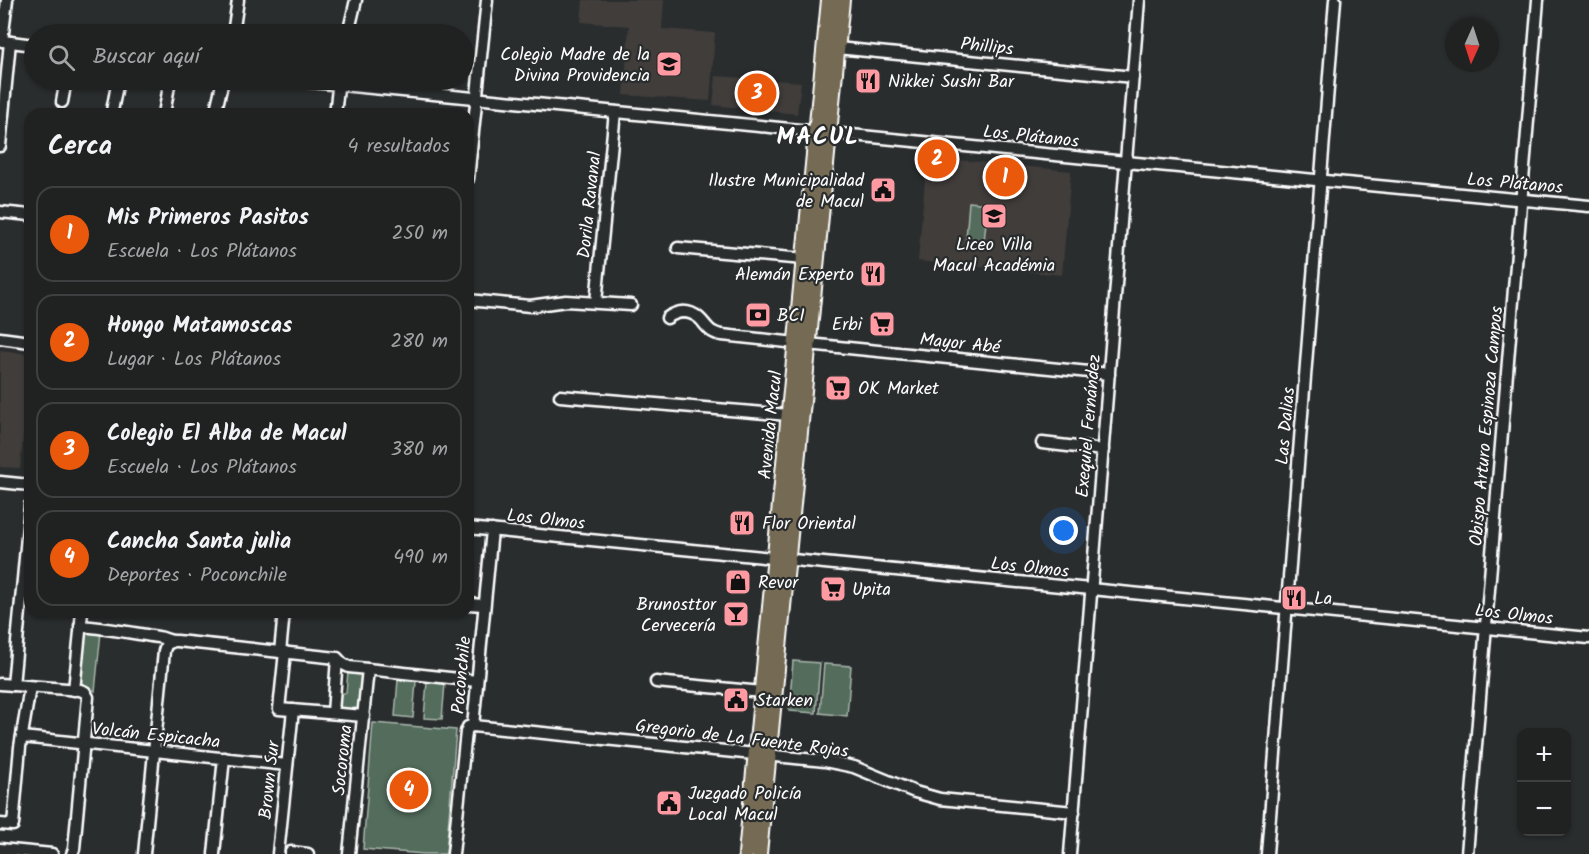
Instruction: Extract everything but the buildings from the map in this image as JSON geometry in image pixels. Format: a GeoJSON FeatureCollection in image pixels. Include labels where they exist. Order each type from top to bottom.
{"type":"FeatureCollection","features":[{"type":"Feature","properties":{"kind":"main road","name":"Avenida Macul"},"geometry":{"type":"LineString","coordinates":[[746,854],[762,755],[802,344],[822,131],[829,0]]}},
{"type":"Feature","properties":{"kind":"main road","name":"Avenida Macul"},"geometry":{"type":"LineString","coordinates":[[802,344],[804,260],[822,131],[837,48],[842,0]]}},
{"type":"Feature","properties":{"kind":"main road","name":"Avenida Macul"},"geometry":{"type":"LineString","coordinates":[[759,854],[762,692],[781,559]]}},
{"type":"Feature","properties":{"kind":"street"},"geometry":{"type":"LineString","coordinates":[[0,146],[7,0]]}},
{"type":"Feature","properties":{"kind":"street"},"geometry":{"type":"LineString","coordinates":[[234,24],[238,0]]}},
{"type":"Feature","properties":{"kind":"street"},"geometry":{"type":"LineString","coordinates":[[350,24],[356,0]]}},
{"type":"Feature","properties":{"kind":"street"},"geometry":{"type":"LineString","coordinates":[[474,125],[487,0]]}},
{"type":"Feature","properties":{"kind":"street","name":"Exequiel Fernández"},"geometry":{"type":"LineString","coordinates":[[1070,854],[1139,0]]}},
{"type":"Feature","properties":{"kind":"street","name":"Las Dalias"},"geometry":{"type":"LineString","coordinates":[[1267,854],[1335,0]]}},
{"type":"Feature","properties":{"kind":"street","name":"Obispo Arturo Espinoza Campos"},"geometry":{"type":"LineString","coordinates":[[1467,854],[1538,0]]}},
{"type":"Feature","properties":{"kind":"street"},"geometry":{"type":"LineString","coordinates":[[4,41],[24,44]]}},
{"type":"Feature","properties":{"kind":"street","name":"Phillips"},"geometry":{"type":"LineString","coordinates":[[837,48],[1133,77]]}},
{"type":"Feature","properties":{"kind":"street"},"geometry":{"type":"LineString","coordinates":[[62,102],[64,90]]}},
{"type":"Feature","properties":{"kind":"street"},"geometry":{"type":"LineString","coordinates":[[113,108],[116,90]]}},
{"type":"Feature","properties":{"kind":"street"},"geometry":{"type":"LineString","coordinates":[[165,108],[168,90]]}},
{"type":"Feature","properties":{"kind":"street"},"geometry":{"type":"LineString","coordinates":[[216,108],[221,90]]}},
{"type":"Feature","properties":{"kind":"street"},"geometry":{"type":"LineString","coordinates":[[336,108],[337,90]]}},
{"type":"Feature","properties":{"kind":"street","name":"Los Plátanos"},"geometry":{"type":"LineString","coordinates":[[408,90],[1589,206]]}},
{"type":"Feature","properties":{"kind":"street","name":"Dorila Ravanal"},"geometry":{"type":"LineString","coordinates":[[596,302],[615,112]]}},
{"type":"Feature","properties":{"kind":"street"},"geometry":{"type":"LineString","coordinates":[[0,212],[24,214]]}},
{"type":"Feature","properties":{"kind":"street"},"geometry":{"type":"LineString","coordinates":[[678,248],[804,260]]}},
{"type":"Feature","properties":{"kind":"street"},"geometry":{"type":"LineString","coordinates":[[474,301],[530,306],[566,301],[631,305]]}},
{"type":"Feature","properties":{"kind":"street","name":"Mayor Abé"},"geometry":{"type":"LineString","coordinates":[[667,318],[683,311],[691,313],[714,333],[722,335],[1109,374]]}},
{"type":"Feature","properties":{"kind":"street"},"geometry":{"type":"LineString","coordinates":[[0,338],[24,341]]}},
{"type":"Feature","properties":{"kind":"street"},"geometry":{"type":"LineString","coordinates":[[560,396],[795,414]]}},
{"type":"Feature","properties":{"kind":"street"},"geometry":{"type":"LineString","coordinates":[[1042,443],[1103,450]]}},
{"type":"Feature","properties":{"kind":"street"},"geometry":{"type":"LineString","coordinates":[[0,482],[24,484]]}},
{"type":"Feature","properties":{"kind":"street","name":"Los Olmos"},"geometry":{"type":"LineString","coordinates":[[474,528],[1589,638]]}},
{"type":"Feature","properties":{"kind":"street","name":"Poconchile"},"geometry":{"type":"LineString","coordinates":[[453,854],[466,732],[468,727],[473,726],[492,530]]}},
{"type":"Feature","properties":{"kind":"street"},"geometry":{"type":"LineString","coordinates":[[13,685],[24,569]]}},
{"type":"Feature","properties":{"kind":"street"},"geometry":{"type":"LineString","coordinates":[[474,604],[484,605]]}},
{"type":"Feature","properties":{"kind":"street"},"geometry":{"type":"LineString","coordinates":[[74,690],[81,618]]}},
{"type":"Feature","properties":{"kind":"street"},"geometry":{"type":"LineString","coordinates":[[284,618],[279,708],[364,716]]}},
{"type":"Feature","properties":{"kind":"street"},"geometry":{"type":"LineString","coordinates":[[80,626],[162,637],[171,642]]}},
{"type":"Feature","properties":{"kind":"street"},"geometry":{"type":"LineString","coordinates":[[144,854],[164,651],[166,645],[171,642],[337,657],[345,666],[477,681]]}},
{"type":"Feature","properties":{"kind":"street"},"geometry":{"type":"LineString","coordinates":[[333,713],[337,657]]}},
{"type":"Feature","properties":{"kind":"street","name":"Socoroma"},"geometry":{"type":"LineString","coordinates":[[350,854],[368,669]]}},
{"type":"Feature","properties":{"kind":"street"},"geometry":{"type":"LineString","coordinates":[[656,682],[762,692]]}},
{"type":"Feature","properties":{"kind":"street"},"geometry":{"type":"LineString","coordinates":[[0,684],[44,686],[82,691],[87,694],[89,699],[72,854]]}},
{"type":"Feature","properties":{"kind":"street"},"geometry":{"type":"LineString","coordinates":[[0,824],[13,825],[22,737],[30,687]]}},
{"type":"Feature","properties":{"kind":"street","name":"Brown Sur"},"geometry":{"type":"LineString","coordinates":[[278,854],[293,710]]}},
{"type":"Feature","properties":{"kind":"street","name":"Gregorio de La Fuente Rojas"},"geometry":{"type":"LineString","coordinates":[[473,726],[840,764],[866,771],[940,800],[1074,812]]}},
{"type":"Feature","properties":{"kind":"street","name":"Volcán Espicacha"},"geometry":{"type":"LineString","coordinates":[[22,737],[286,765]]}},
{"type":"Feature","properties":{"kind":"street"},"geometry":{"type":"LineString","coordinates":[[214,854],[224,758]]}},
{"type":"Feature","properties":{"kind":"street"},"geometry":{"type":"LineString","coordinates":[[0,849],[52,854]]}},
{"type":"Feature","properties":{"kind":"street"},"geometry":{"type":"LineString","coordinates":[[291,854],[291,852],[308,854]]}},
{"type":"Feature","properties":{"kind":"shaded area","name":"Colegio Madre de la Divina Providencia"},"geometry":{"type":"Polygon","coordinates":[[[583,0],[664,0],[662,29],[715,33],[710,101],[624,95],[629,26],[581,22],[583,0]]]}},
{"type":"Feature","properties":{"kind":"shaded area"},"geometry":{"type":"Polygon","coordinates":[[[716,76],[801,82],[797,114],[713,105],[716,76]]]}},
{"type":"Feature","properties":{"kind":"shaded area","name":"Liceo Villa Macul Académia"},"geometry":{"type":"Polygon","coordinates":[[[927,157],[1071,171],[1062,275],[918,261],[927,157]]]}},
{"type":"Feature","properties":{"kind":"shaded area"},"geometry":{"type":"Polygon","coordinates":[[[0,350],[24,353],[24,430],[20,468],[0,467],[0,350]]]}},
{"type":"Feature","properties":{"kind":"green space"},"geometry":{"type":"Polygon","coordinates":[[[969,202],[988,204],[984,241],[966,239],[969,202]]]}},
{"type":"Feature","properties":{"kind":"green space"},"geometry":{"type":"Polygon","coordinates":[[[84,630],[101,632],[95,691],[79,684],[84,630]]]}},
{"type":"Feature","properties":{"kind":"green space"},"geometry":{"type":"Polygon","coordinates":[[[793,661],[820,663],[816,713],[789,711],[793,661]]]}},
{"type":"Feature","properties":{"kind":"green space"},"geometry":{"type":"Polygon","coordinates":[[[824,664],[851,666],[847,716],[820,713],[824,664]]]}},
{"type":"Feature","properties":{"kind":"green space"},"geometry":{"type":"Polygon","coordinates":[[[348,672],[364,673],[361,712],[337,711],[338,693],[346,693],[348,672]]]}},
{"type":"Feature","properties":{"kind":"green space"},"geometry":{"type":"Polygon","coordinates":[[[398,680],[416,681],[413,718],[395,716],[398,680]]]}},
{"type":"Feature","properties":{"kind":"green space"},"geometry":{"type":"Polygon","coordinates":[[[427,682],[445,683],[442,719],[424,718],[427,682]]]}},
{"type":"Feature","properties":{"kind":"green space"},"geometry":{"type":"Polygon","coordinates":[[[373,723],[456,730],[446,854],[363,849],[373,723]]]}},
{"type":"Feature","properties":{"kind":"place","name":"Colegio Madre de la Divina Providencia"},"geometry":{"type":"Point","coordinates":[669,64]}},
{"type":"Feature","properties":{"kind":"place","name":"Nikkei Sushi Bar"},"geometry":{"type":"Point","coordinates":[868,81]}},
{"type":"Feature","properties":{"kind":"place","name":"Colegio El Alba de Macul"},"geometry":{"type":"Point","coordinates":[757,93]}},
{"type":"Feature","properties":{"kind":"place","name":"Hongo Matamoscas"},"geometry":{"type":"Point","coordinates":[937,159]}},
{"type":"Feature","properties":{"kind":"place","name":"Mis Primeros Pasitos"},"geometry":{"type":"Point","coordinates":[1005,177]}},
{"type":"Feature","properties":{"kind":"place","name":"Ilustre Municipalidad de Macul"},"geometry":{"type":"Point","coordinates":[883,190]}},
{"type":"Feature","properties":{"kind":"place","name":"Liceo Villa Macul Académia"},"geometry":{"type":"Point","coordinates":[994,216]}},
{"type":"Feature","properties":{"kind":"place","name":"Alemán Experto"},"geometry":{"type":"Point","coordinates":[873,274]}},
{"type":"Feature","properties":{"kind":"place","name":"BCI"},"geometry":{"type":"Point","coordinates":[758,315]}},
{"type":"Feature","properties":{"kind":"place","name":"Erbi"},"geometry":{"type":"Point","coordinates":[882,324]}},
{"type":"Feature","properties":{"kind":"place","name":"OK Market"},"geometry":{"type":"Point","coordinates":[838,388]}},
{"type":"Feature","properties":{"kind":"place","name":"Flor Oriental"},"geometry":{"type":"Point","coordinates":[742,523]}},
{"type":"Feature","properties":{"kind":"place","name":"Revor"},"geometry":{"type":"Point","coordinates":[738,582]}},
{"type":"Feature","properties":{"kind":"place","name":"Upita"},"geometry":{"type":"Point","coordinates":[833,589]}},
{"type":"Feature","properties":{"kind":"place","name":"La"},"geometry":{"type":"Point","coordinates":[1294,598]}},
{"type":"Feature","properties":{"kind":"place","name":"Brunosttor Cervecería"},"geometry":{"type":"Point","coordinates":[736,614]}},
{"type":"Feature","properties":{"kind":"place","name":"Starken"},"geometry":{"type":"Point","coordinates":[736,700]}},
{"type":"Feature","properties":{"kind":"place","name":"Cancha Santa julia"},"geometry":{"type":"Point","coordinates":[409,790]}},
{"type":"Feature","properties":{"kind":"place","name":"Juzgado Policía Local Macul"},"geometry":{"type":"Point","coordinates":[669,803]}},
{"type":"Feature","properties":{"kind":"district","name":"MACUL"},"geometry":{"type":"Point","coordinates":[818,136]}}]}
